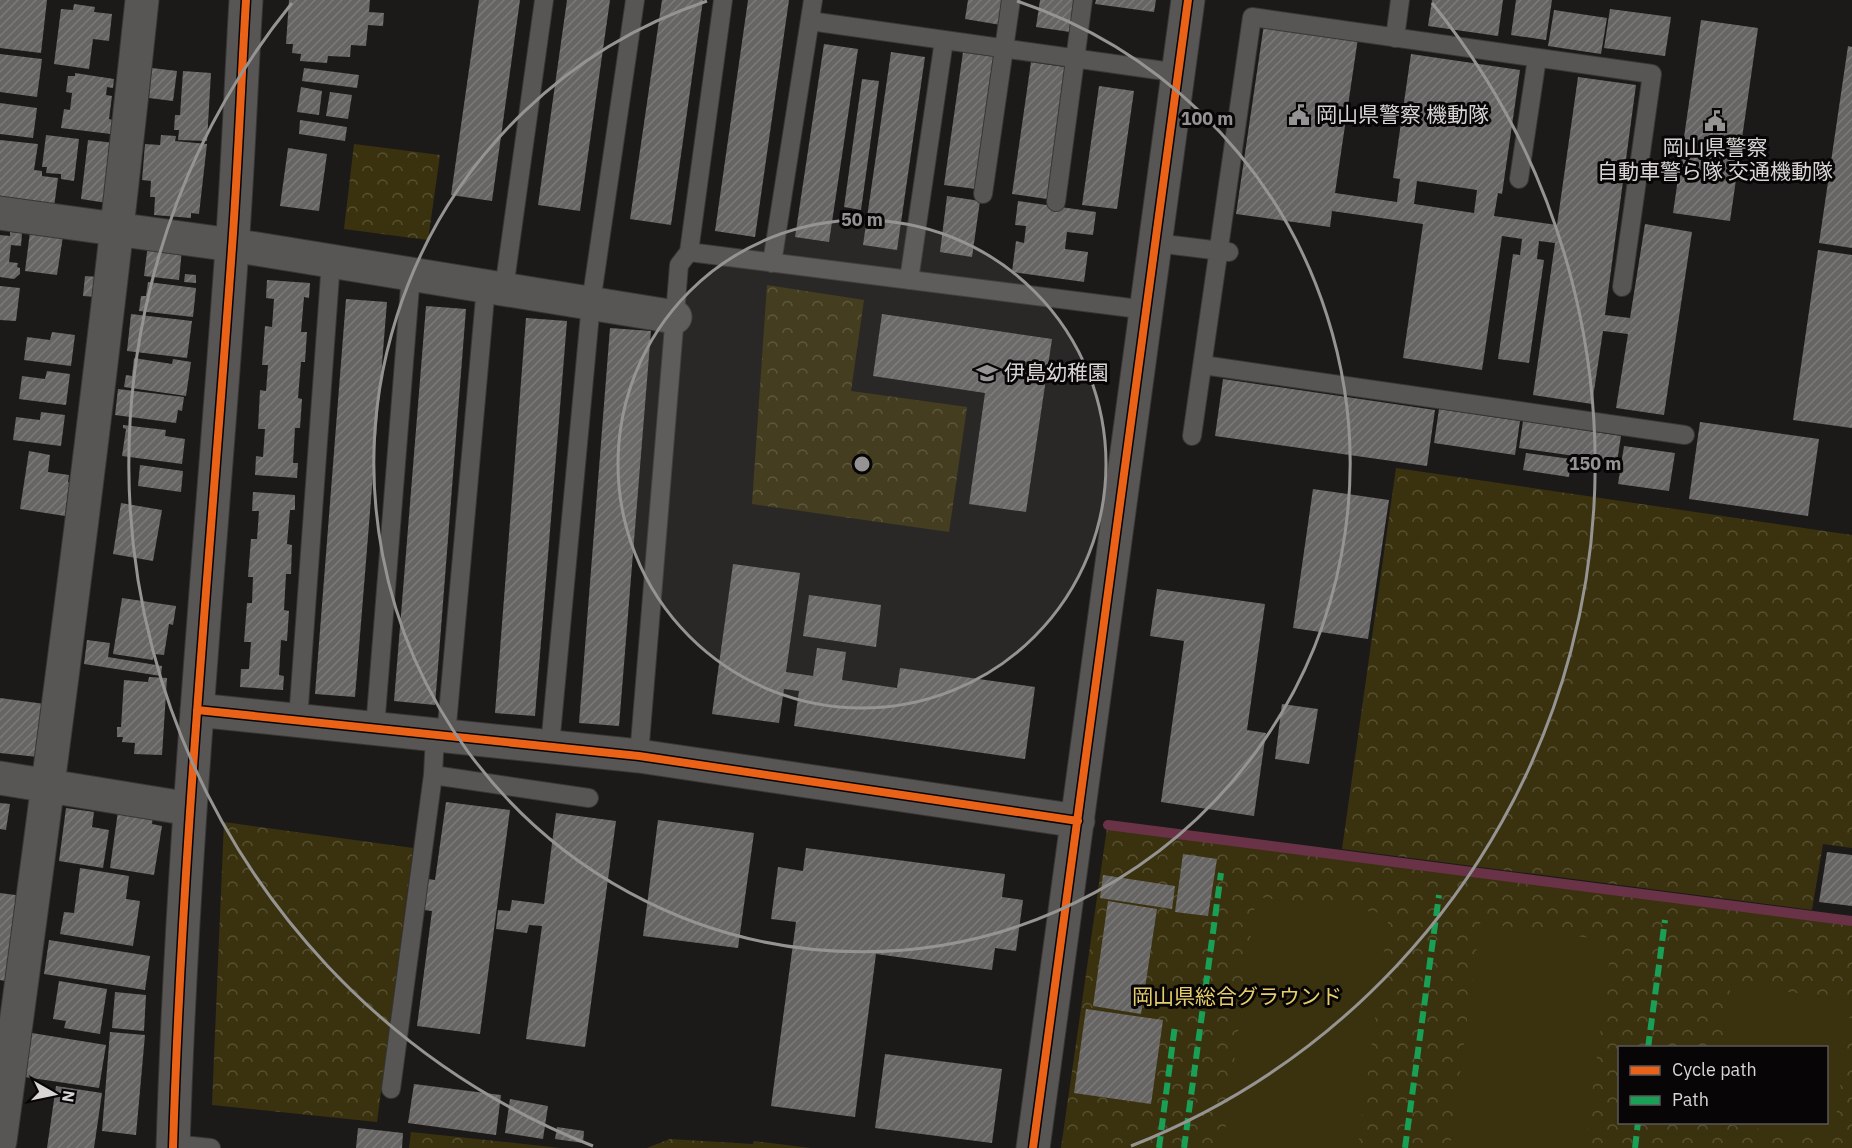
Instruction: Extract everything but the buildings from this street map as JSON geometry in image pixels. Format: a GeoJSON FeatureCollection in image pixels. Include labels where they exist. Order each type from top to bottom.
{"type":"FeatureCollection","features":[{"type":"Feature","properties":{"kind":"street"},"geometry":{"type":"LineString","coordinates":[[0,1141],[49,785],[118,230],[142,0]]}},
{"type":"Feature","properties":{"kind":"street"},"geometry":{"type":"LineString","coordinates":[[173,1146],[177,1023],[190,809],[232,245],[246,0]]}},
{"type":"Feature","properties":{"kind":"street"},"geometry":{"type":"LineString","coordinates":[[1033,1148],[1188,0]]}},
{"type":"Feature","properties":{"kind":"street"},"geometry":{"type":"LineString","coordinates":[[0,213],[232,245],[675,317]]}},
{"type":"Feature","properties":{"kind":"street"},"geometry":{"type":"LineString","coordinates":[[197,710],[639,756],[1078,821]]}},
{"type":"Feature","properties":{"kind":"street"},"geometry":{"type":"LineString","coordinates":[[0,778],[190,809]]}},
{"type":"Feature","properties":{"kind":"lane"},"geometry":{"type":"LineString","coordinates":[[391,1089],[433,776],[441,735],[495,288],[544,0]]}},
{"type":"Feature","properties":{"kind":"lane"},"geometry":{"type":"LineString","coordinates":[[550,746],[591,303],[635,0]]}},
{"type":"Feature","properties":{"kind":"lane"},"geometry":{"type":"LineString","coordinates":[[639,756],[679,265],[689,252],[723,0]]}},
{"type":"Feature","properties":{"kind":"lane"},"geometry":{"type":"LineString","coordinates":[[772,262],[813,0]]}},
{"type":"Feature","properties":{"kind":"lane"},"geometry":{"type":"LineString","coordinates":[[983,194],[1011,0]]}},
{"type":"Feature","properties":{"kind":"lane"},"geometry":{"type":"LineString","coordinates":[[1056,202],[1083,0]]}},
{"type":"Feature","properties":{"kind":"lane"},"geometry":{"type":"LineString","coordinates":[[1395,38],[1400,0]]}},
{"type":"Feature","properties":{"kind":"lane"},"geometry":{"type":"LineString","coordinates":[[1192,436],[1224,252],[1252,17],[1652,74],[1622,286]]}},
{"type":"Feature","properties":{"kind":"lane"},"geometry":{"type":"LineString","coordinates":[[810,21],[1179,73]]}},
{"type":"Feature","properties":{"kind":"lane"},"geometry":{"type":"LineString","coordinates":[[909,280],[944,40]]}},
{"type":"Feature","properties":{"kind":"lane"},"geometry":{"type":"LineString","coordinates":[[1519,179],[1537,58]]}},
{"type":"Feature","properties":{"kind":"lane"},"geometry":{"type":"LineString","coordinates":[[1156,243],[1224,252]]}},
{"type":"Feature","properties":{"kind":"lane"},"geometry":{"type":"LineString","coordinates":[[689,252],[1147,310]]}},
{"type":"Feature","properties":{"kind":"lane"},"geometry":{"type":"LineString","coordinates":[[298,720],[331,261]]}},
{"type":"Feature","properties":{"kind":"lane"},"geometry":{"type":"LineString","coordinates":[[375,728],[411,274]]}},
{"type":"Feature","properties":{"kind":"lane"},"geometry":{"type":"LineString","coordinates":[[1203,365],[1685,435]]}},
{"type":"Feature","properties":{"kind":"lane"},"geometry":{"type":"LineString","coordinates":[[433,776],[589,798]]}},
{"type":"Feature","properties":{"kind":"lane"},"geometry":{"type":"LineString","coordinates":[[173,1146],[211,1148]]}},
{"type":"Feature","properties":{"kind":"green space"},"geometry":{"type":"Polygon","coordinates":[[[354,144],[440,155],[428,240],[344,229],[354,144]]]}},
{"type":"Feature","properties":{"kind":"green space"},"geometry":{"type":"Polygon","coordinates":[[[767,285],[864,300],[851,391],[967,407],[949,532],[752,504],[767,285]]]}},
{"type":"Feature","properties":{"kind":"green space"},"geometry":{"type":"Polygon","coordinates":[[[1396,468],[1852,535],[1852,848],[1823,844],[1812,910],[1342,849],[1396,468]]]}},
{"type":"Feature","properties":{"kind":"green space"},"geometry":{"type":"Polygon","coordinates":[[[224,822],[413,848],[377,1122],[212,1105],[224,822]]]}},
{"type":"Feature","properties":{"kind":"green space","name":"岡山県総合グラウンド"},"geometry":{"type":"Polygon","coordinates":[[[1107,828],[1852,924],[1852,1148],[1061,1148],[1107,828]]]}},
{"type":"Feature","properties":{"kind":"green space"},"geometry":{"type":"Polygon","coordinates":[[[1256,897],[1389,914],[1358,1148],[1223,1148],[1256,897]]]}},
{"type":"Feature","properties":{"kind":"green space"},"geometry":{"type":"Polygon","coordinates":[[[1480,923],[1612,941],[1585,1148],[1450,1148],[1480,923]]]}},
{"type":"Feature","properties":{"kind":"green space"},"geometry":{"type":"Polygon","coordinates":[[[1731,984],[1852,1001],[1833,1139],[1725,1124],[1828,1124],[1828,1046],[1722,1046],[1731,984]]]}},
{"type":"Feature","properties":{"kind":"green space"},"geometry":{"type":"Polygon","coordinates":[[[411,1132],[561,1148],[409,1148],[411,1132]]]}},
{"type":"Feature","properties":{"kind":"green space"},"geometry":{"type":"Polygon","coordinates":[[[670,1139],[753,1144],[754,1141],[811,1148],[647,1148],[670,1139]]]}},
{"type":"Feature","properties":{"kind":"waterway"},"geometry":{"type":"LineString","coordinates":[[1108,825],[1852,921]]}},
{"type":"Feature","properties":{"kind":"marked path"},"geometry":{"type":"LineString","coordinates":[[1184,1148],[1221,873]]}},
{"type":"Feature","properties":{"kind":"marked path"},"geometry":{"type":"LineString","coordinates":[[1405,1148],[1439,895]]}},
{"type":"Feature","properties":{"kind":"marked path"},"geometry":{"type":"LineString","coordinates":[[1648,1046],[1665,920]]}},
{"type":"Feature","properties":{"kind":"marked path"},"geometry":{"type":"LineString","coordinates":[[1159,1148],[1175,1025]]}},
{"type":"Feature","properties":{"kind":"marked path"},"geometry":{"type":"LineString","coordinates":[[1635,1148],[1638,1124]]}},
{"type":"Feature","properties":{"kind":"cycle path"},"geometry":{"type":"LineString","coordinates":[[173,1148],[190,810],[232,248],[246,0]]}},
{"type":"Feature","properties":{"kind":"cycle path"},"geometry":{"type":"LineString","coordinates":[[1033,1148],[1188,0]]}},
{"type":"Feature","properties":{"kind":"cycle path"},"geometry":{"type":"LineString","coordinates":[[197,710],[639,756],[1078,821]]}},
{"type":"Feature","properties":{"kind":"place","name":"岡山県警察 機動隊"},"geometry":{"type":"Point","coordinates":[1299,115]}},
{"type":"Feature","properties":{"kind":"place","name":"岡山県警察 自動車警ら隊 交通機動隊"},"geometry":{"type":"Point","coordinates":[1715,121]}},
{"type":"Feature","properties":{"kind":"place","name":"伊島幼稚園"},"geometry":{"type":"Point","coordinates":[987,373]}}]}
